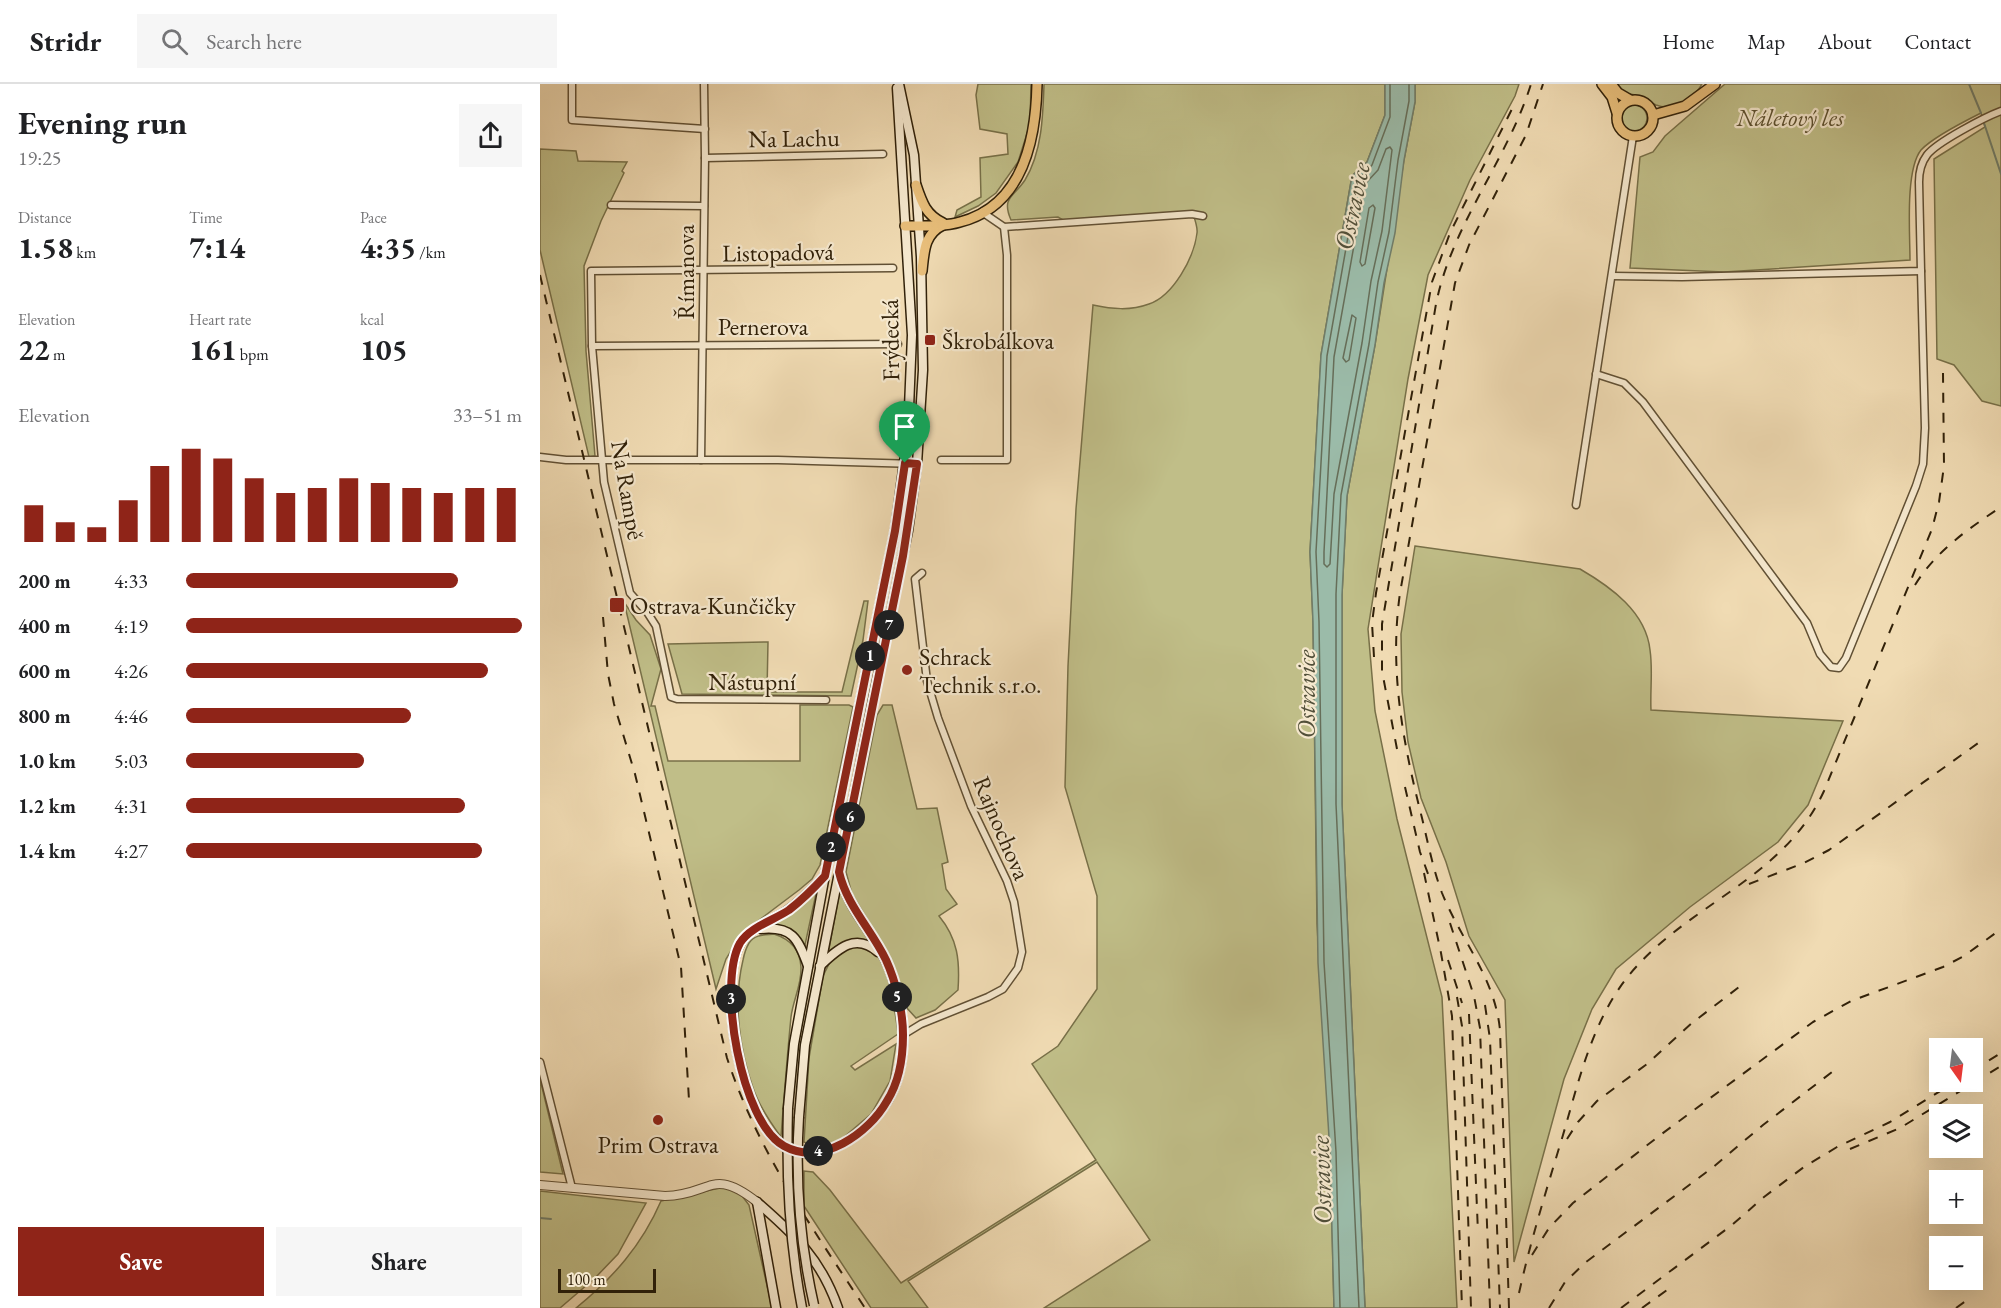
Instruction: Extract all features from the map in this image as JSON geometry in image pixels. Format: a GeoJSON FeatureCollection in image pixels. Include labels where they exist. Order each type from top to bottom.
{"type":"FeatureCollection","features":[{"type":"Feature","properties":{"kind":"main road","name":"Frýdecká"},"geometry":{"type":"LineString","coordinates":[[814,1307],[800,1222],[798,1173],[799,1117],[805,1045],[906,539],[917,464],[922,380],[922,271],[914,155],[898,84]]}},
{"type":"Feature","properties":{"kind":"main road","name":"Frýdecká"},"geometry":{"type":"LineString","coordinates":[[802,1308],[789,1224],[786,1159],[794,1044],[825,876],[895,531],[905,463],[910,406],[912,335],[897,104],[898,84]]}},
{"type":"Feature","properties":{"kind":"main road"},"geometry":{"type":"LineString","coordinates":[[904,226],[963,222],[982,212],[1005,193],[1018,177],[1027,159],[1034,130],[1037,84]]}},
{"type":"Feature","properties":{"kind":"main road"},"geometry":{"type":"LineString","coordinates":[[1602,84],[1612,98],[1619,127],[1625,133],[1633,136],[1647,131],[1652,124],[1653,115],[1650,108],[1645,102],[1630,100],[1618,93],[1611,84]]}},
{"type":"Feature","properties":{"kind":"main road"},"geometry":{"type":"LineString","coordinates":[[1697,99],[1706,84]]}},
{"type":"Feature","properties":{"kind":"main road"},"geometry":{"type":"LineString","coordinates":[[1653,115],[1677,110],[1697,99],[1715,84]]}},
{"type":"Feature","properties":{"kind":"main road"},"geometry":{"type":"LineString","coordinates":[[1617,113],[1622,105],[1630,100]]}},
{"type":"Feature","properties":{"kind":"main road"},"geometry":{"type":"LineString","coordinates":[[916,185],[926,212],[945,224]]}},
{"type":"Feature","properties":{"kind":"main road"},"geometry":{"type":"LineString","coordinates":[[922,271],[928,236],[945,224]]}},
{"type":"Feature","properties":{"kind":"main road"},"geometry":{"type":"LineString","coordinates":[[825,876],[799,902],[742,941],[735,958],[731,984],[734,1028],[741,1070],[753,1103],[768,1131],[782,1145],[800,1151],[824,1150],[843,1143],[870,1123],[894,1088],[900,1065],[903,1035],[896,992],[885,959],[851,904],[839,872]]}},
{"type":"Feature","properties":{"kind":"main road"},"geometry":{"type":"LineString","coordinates":[[757,929],[780,929],[792,934],[802,949],[808,966]]}},
{"type":"Feature","properties":{"kind":"main road"},"geometry":{"type":"LineString","coordinates":[[820,966],[838,950],[854,943],[869,946],[885,959]]}},
{"type":"Feature","properties":{"kind":"main road"},"geometry":{"type":"LineString","coordinates":[[757,1202],[808,1250],[822,1272],[837,1306]]}},
{"type":"Feature","properties":{"kind":"main road"},"geometry":{"type":"LineString","coordinates":[[757,1202],[776,1308]]}},
{"type":"Feature","properties":{"kind":"street"},"geometry":{"type":"LineString","coordinates":[[573,84],[572,120],[705,129]]}},
{"type":"Feature","properties":{"kind":"street","name":"Římanova"},"geometry":{"type":"LineString","coordinates":[[701,460],[704,84]]}},
{"type":"Feature","properties":{"kind":"street"},"geometry":{"type":"LineString","coordinates":[[1596,374],[1624,383],[1643,402],[1807,623],[1825,662],[1831,668],[1839,668],[1846,658],[1923,464],[1925,428],[1920,168],[1937,146],[2001,111]]}},
{"type":"Feature","properties":{"kind":"street"},"geometry":{"type":"LineString","coordinates":[[1576,506],[1633,136]]}},
{"type":"Feature","properties":{"kind":"street","name":"Na Lachu"},"geometry":{"type":"LineString","coordinates":[[705,158],[883,154]]}},
{"type":"Feature","properties":{"kind":"street"},"geometry":{"type":"LineString","coordinates":[[611,205],[704,207]]}},
{"type":"Feature","properties":{"kind":"street"},"geometry":{"type":"LineString","coordinates":[[982,212],[1004,227],[1192,214],[1203,216]]}},
{"type":"Feature","properties":{"kind":"street"},"geometry":{"type":"LineString","coordinates":[[941,460],[1007,460],[1007,255],[1004,227]]}},
{"type":"Feature","properties":{"kind":"street","name":"Listopadová"},"geometry":{"type":"LineString","coordinates":[[591,271],[893,268]]}},
{"type":"Feature","properties":{"kind":"street","name":"Na Rampě"},"geometry":{"type":"LineString","coordinates":[[591,271],[592,346],[604,482],[630,593],[656,626],[670,697],[677,699]]}},
{"type":"Feature","properties":{"kind":"street"},"geometry":{"type":"LineString","coordinates":[[1612,276],[1682,277],[1921,271]]}},
{"type":"Feature","properties":{"kind":"street","name":"Pernerova"},"geometry":{"type":"LineString","coordinates":[[592,346],[898,344]]}},
{"type":"Feature","properties":{"kind":"street"},"geometry":{"type":"LineString","coordinates":[[540,457],[566,460],[917,464]]}},
{"type":"Feature","properties":{"kind":"street","name":"Rajnochova"},"geometry":{"type":"LineString","coordinates":[[903,1035],[921,1024],[988,998],[1003,989],[1015,975],[1022,956],[1014,902],[1007,881],[971,806],[938,718],[927,681],[915,579],[922,573]]}},
{"type":"Feature","properties":{"kind":"street","name":"Nástupní"},"geometry":{"type":"LineString","coordinates":[[677,699],[826,699]]}},
{"type":"Feature","properties":{"kind":"street"},"geometry":{"type":"LineString","coordinates":[[540,1062],[572,1188]]}},
{"type":"Feature","properties":{"kind":"street"},"geometry":{"type":"LineString","coordinates":[[540,1185],[672,1196],[724,1183],[738,1188],[757,1202]]}},
{"type":"Feature","properties":{"kind":"green space"},"geometry":{"type":"Polygon","coordinates":[[[978,84],[1031,84],[1030,124],[1018,162],[996,193],[978,206],[955,217],[957,210],[981,197],[980,158],[1008,154],[1007,134],[980,129],[976,95],[978,84]]]}},
{"type":"Feature","properties":{"kind":"green space"},"geometry":{"type":"Polygon","coordinates":[[[1044,84],[1385,84],[1385,115],[1367,162],[1352,176],[1321,355],[1310,552],[1317,924],[1330,1144],[1334,1308],[1044,1308],[1150,1240],[1097,1162],[908,1281],[928,1308],[871,1308],[804,1206],[804,1171],[813,1172],[830,1190],[901,1283],[1096,1160],[1032,1064],[1058,1046],[1097,989],[1097,896],[1065,787],[1076,509],[1093,305],[1128,308],[1158,300],[1181,275],[1192,254],[1197,231],[1192,211],[1063,220],[1058,217],[1011,220],[1008,202],[1031,169],[1038,146],[1044,84]]]}},
{"type":"Feature","properties":{"kind":"green space"},"geometry":{"type":"Polygon","coordinates":[[[1415,84],[1519,84],[1515,96],[1470,180],[1428,275],[1408,379],[1368,629],[1375,711],[1397,819],[1442,997],[1457,1308],[1365,1308],[1342,804],[1342,595],[1347,496],[1375,345],[1415,102],[1415,84]]]}},
{"type":"Feature","properties":{"kind":"green space"},"geometry":{"type":"Polygon","coordinates":[[[1613,84],[1702,84],[1694,95],[1682,103],[1663,107],[1644,97],[1627,93],[1613,84]]]}},
{"type":"Feature","properties":{"kind":"green space","name":"Náletový les"},"geometry":{"type":"Polygon","coordinates":[[[1725,84],[2001,84],[2001,406],[1982,401],[1954,365],[1937,359],[1934,159],[1985,127],[1981,113],[1933,140],[1921,150],[1916,159],[1909,203],[1910,260],[1724,272],[1630,268],[1640,157],[1653,152],[1665,136],[1725,84]]]}},
{"type":"Feature","properties":{"kind":"green space"},"geometry":{"type":"Polygon","coordinates":[[[1634,105],[1643,109],[1647,118],[1643,127],[1634,131],[1625,127],[1621,118],[1625,109],[1634,105]]]}},
{"type":"Feature","properties":{"kind":"green space"},"geometry":{"type":"Polygon","coordinates":[[[540,149],[576,151],[578,161],[627,162],[584,266],[586,351],[595,456],[589,457],[540,250],[540,149]]]}},
{"type":"Feature","properties":{"kind":"green space"},"geometry":{"type":"Polygon","coordinates":[[[1415,546],[1580,569],[1603,584],[1634,612],[1647,636],[1651,665],[1651,710],[1843,721],[1808,805],[1778,842],[1690,907],[1616,969],[1592,1009],[1564,1079],[1514,1262],[1505,1000],[1469,936],[1446,862],[1421,798],[1408,742],[1402,692],[1401,634],[1415,546]]]}},
{"type":"Feature","properties":{"kind":"green space"},"geometry":{"type":"Polygon","coordinates":[[[864,601],[868,601],[863,640],[851,696],[682,694],[668,644],[768,642],[767,692],[842,692],[864,601]]]}},
{"type":"Feature","properties":{"kind":"green space"},"geometry":{"type":"Polygon","coordinates":[[[624,602],[650,635],[661,669],[651,706],[655,706],[668,761],[800,761],[800,705],[849,705],[853,707],[820,865],[812,879],[742,933],[726,959],[716,989],[624,602]]]}},
{"type":"Feature","properties":{"kind":"green space"},"geometry":{"type":"Polygon","coordinates":[[[883,705],[892,705],[917,809],[937,808],[948,862],[942,864],[946,889],[957,904],[939,916],[954,942],[959,969],[958,990],[935,1010],[916,1018],[906,1007],[890,957],[852,894],[846,872],[877,715],[883,705]]]}},
{"type":"Feature","properties":{"kind":"green space"},"geometry":{"type":"Polygon","coordinates":[[[817,889],[805,945],[791,930],[771,925],[801,906],[817,889]]]}},
{"type":"Feature","properties":{"kind":"green space"},"geometry":{"type":"Polygon","coordinates":[[[840,890],[873,944],[854,940],[828,954],[840,890]]]}},
{"type":"Feature","properties":{"kind":"green space"},"geometry":{"type":"Polygon","coordinates":[[[774,934],[793,946],[799,955],[801,967],[791,1017],[781,1137],[762,1107],[748,1073],[741,1041],[738,1008],[740,976],[748,945],[757,936],[774,934]]]}},
{"type":"Feature","properties":{"kind":"green space"},"geometry":{"type":"Polygon","coordinates":[[[859,947],[873,952],[881,961],[891,992],[898,1034],[851,1066],[855,1070],[896,1044],[890,1081],[871,1114],[837,1143],[817,1148],[804,1142],[809,1058],[823,976],[831,960],[849,948],[859,947]]]}},
{"type":"Feature","properties":{"kind":"green space"},"geometry":{"type":"Polygon","coordinates":[[[540,1079],[563,1174],[540,1172],[540,1079]]]}},
{"type":"Feature","properties":{"kind":"green space"},"geometry":{"type":"Polygon","coordinates":[[[724,1187],[739,1192],[749,1205],[772,1308],[576,1308],[625,1260],[645,1232],[661,1201],[724,1187]]]}},
{"type":"Feature","properties":{"kind":"green space"},"geometry":{"type":"Polygon","coordinates":[[[540,1191],[646,1203],[618,1254],[595,1278],[560,1308],[540,1308],[540,1191]]]}},
{"type":"Feature","properties":{"kind":"water","name":"Ostravice"},"geometry":{"type":"Polygon","coordinates":[[[1385,84],[1415,84],[1415,102],[1404,160],[1395,233],[1384,283],[1347,496],[1342,595],[1342,804],[1365,1308],[1334,1308],[1330,1153],[1318,963],[1310,552],[1321,355],[1352,176],[1367,162],[1385,115],[1385,84]]]}},
{"type":"Feature","properties":{"kind":"waterway"},"geometry":{"type":"LineString","coordinates":[[1969,84],[1981,113]]}},
{"type":"Feature","properties":{"kind":"waterway"},"geometry":{"type":"LineString","coordinates":[[1983,120],[2001,174]]}},
{"type":"Feature","properties":{"kind":"waterway"},"geometry":{"type":"LineString","coordinates":[[540,1218],[551,1219]]}},
{"type":"Feature","properties":{"kind":"railway"},"geometry":{"type":"LineString","coordinates":[[1397,749],[1382,671],[1382,624],[1436,304],[1454,247],[1508,140],[1531,84]]}},
{"type":"Feature","properties":{"kind":"railway"},"geometry":{"type":"LineString","coordinates":[[1509,1308],[1500,1030],[1497,1011],[1492,993],[1442,893],[1433,865],[1404,734],[1396,651],[1400,593],[1455,283],[1469,245],[1526,135],[1543,84]]}},
{"type":"Feature","properties":{"kind":"railway"},"geometry":{"type":"LineString","coordinates":[[1374,657],[1372,623],[1376,593],[1432,282],[1450,233],[1514,105]]}},
{"type":"Feature","properties":{"kind":"railway"},"geometry":{"type":"LineString","coordinates":[[540,275],[727,1058],[754,1125],[787,1188],[865,1308]]}},
{"type":"Feature","properties":{"kind":"railway"},"geometry":{"type":"LineString","coordinates":[[1519,1293],[1539,1214],[1590,1046],[1599,1024],[1622,984],[1660,943],[1763,867],[1787,845],[1807,820],[1824,791],[1932,529],[1939,502],[1944,466],[1943,373]]}},
{"type":"Feature","properties":{"kind":"railway"},"geometry":{"type":"LineString","coordinates":[[1915,585],[1943,551],[1965,532],[2001,507]]}},
{"type":"Feature","properties":{"kind":"railway"},"geometry":{"type":"LineString","coordinates":[[603,617],[608,674],[614,704],[635,774],[681,967],[689,1100]]}},
{"type":"Feature","properties":{"kind":"railway"},"geometry":{"type":"LineString","coordinates":[[1749,884],[1804,863],[1829,850],[1981,741]]}},
{"type":"Feature","properties":{"kind":"railway"},"geometry":{"type":"LineString","coordinates":[[1405,787],[1420,852],[1431,882]]}},
{"type":"Feature","properties":{"kind":"railway"},"geometry":{"type":"LineString","coordinates":[[1424,873],[1452,1016],[1462,1308]]}},
{"type":"Feature","properties":{"kind":"railway"},"geometry":{"type":"LineString","coordinates":[[1450,923],[1474,996],[1480,1028],[1490,1308]]}},
{"type":"Feature","properties":{"kind":"railway"},"geometry":{"type":"LineString","coordinates":[[1532,1255],[1549,1228],[1573,1203],[1813,1022],[1851,1001],[1943,967],[1964,956],[2001,929]]}},
{"type":"Feature","properties":{"kind":"railway"},"geometry":{"type":"LineString","coordinates":[[1448,960],[1462,1003]]}},
{"type":"Feature","properties":{"kind":"railway"},"geometry":{"type":"LineString","coordinates":[[1567,1139],[1578,1122],[1597,1101],[1647,1064],[1692,1023],[1743,984]]}},
{"type":"Feature","properties":{"kind":"railway"},"geometry":{"type":"LineString","coordinates":[[1457,997],[1462,1026],[1471,1308]]}},
{"type":"Feature","properties":{"kind":"railway"},"geometry":{"type":"LineString","coordinates":[[1485,1005],[1490,1039],[1500,1308]]}},
{"type":"Feature","properties":{"kind":"railway"},"geometry":{"type":"LineString","coordinates":[[1469,1014],[1478,1233]]}},
{"type":"Feature","properties":{"kind":"railway"},"geometry":{"type":"LineString","coordinates":[[1983,1064],[2001,1053]]}},
{"type":"Feature","properties":{"kind":"railway"},"geometry":{"type":"LineString","coordinates":[[1850,1149],[1900,1128],[2001,1066]]}},
{"type":"Feature","properties":{"kind":"railway"},"geometry":{"type":"LineString","coordinates":[[1549,1308],[1565,1282],[1586,1262],[1712,1168],[1836,1069]]}},
{"type":"Feature","properties":{"kind":"railway"},"geometry":{"type":"LineString","coordinates":[[1621,1308],[1732,1225],[1804,1167],[1837,1147],[1890,1122],[1939,1092]]}},
{"type":"Feature","properties":{"kind":"railway"},"geometry":{"type":"LineString","coordinates":[[1642,1308],[1667,1290]]}},
{"type":"Feature","properties":{"kind":"railway"},"geometry":{"type":"LineString","coordinates":[[1956,1308],[1970,1298]]}},
{"type":"Feature","properties":{"kind":"place","name":"Škrobálkova"},"geometry":{"type":"Point","coordinates":[930,340]}},
{"type":"Feature","properties":{"kind":"place","name":"Ostrava-Kunčičky"},"geometry":{"type":"Point","coordinates":[617,605]}},
{"type":"Feature","properties":{"kind":"place","name":"Schrack Technik s.r.o."},"geometry":{"type":"Point","coordinates":[907,670]}},
{"type":"Feature","properties":{"kind":"place","name":"Prim Ostrava"},"geometry":{"type":"Point","coordinates":[658,1120]}},
{"type":"Feature","properties":{"kind":"route"},"geometry":{"type":"LineString","coordinates":[[905,463],[917,464],[908,531],[839,872],[843,888],[851,904],[885,959],[892,977],[903,1035],[900,1065],[887,1101],[870,1123],[858,1133],[843,1143],[824,1150],[812,1152],[795,1150],[782,1145],[768,1131],[746,1085],[734,1028],[731,1000],[732,968],[737,950],[744,938],[799,902],[825,876],[895,531],[905,463]]}}]}
